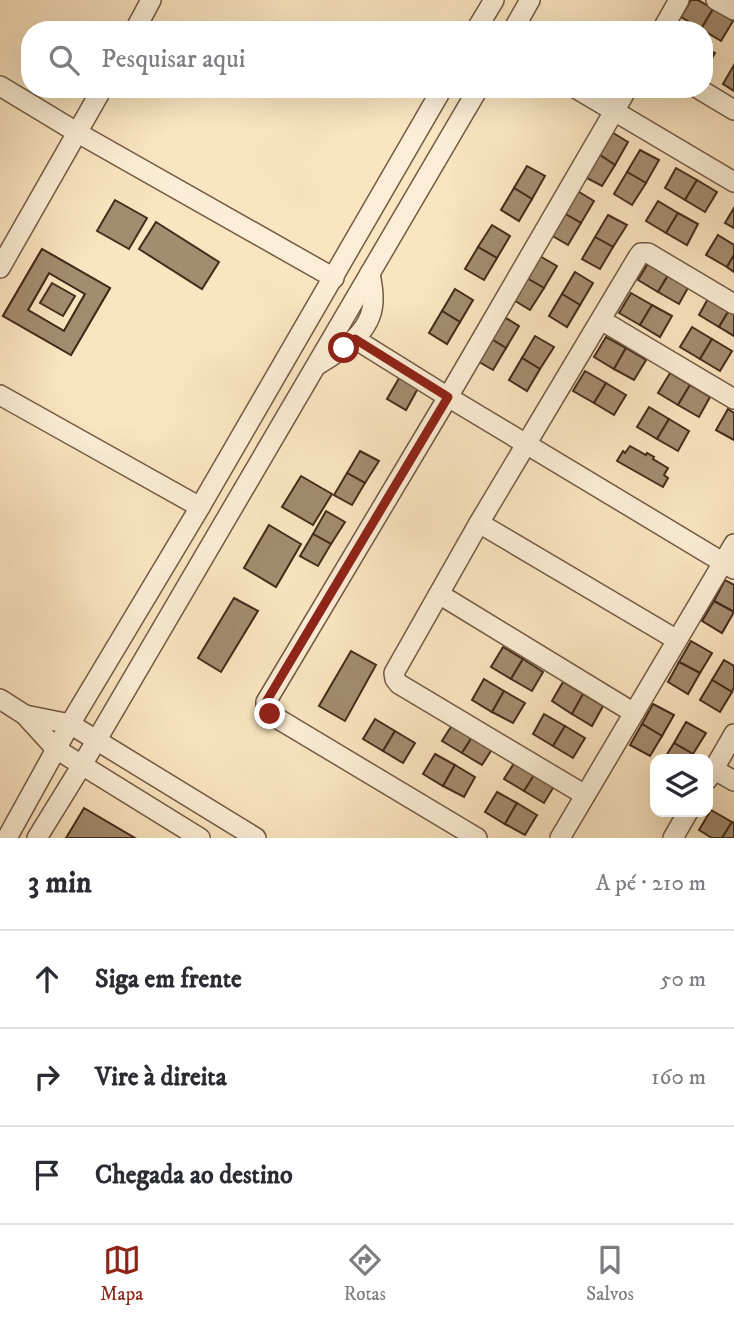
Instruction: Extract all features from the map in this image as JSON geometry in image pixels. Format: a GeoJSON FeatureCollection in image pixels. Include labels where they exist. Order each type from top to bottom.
{"type":"FeatureCollection","features":[{"type":"Feature","properties":{"kind":"street"},"geometry":{"type":"LineString","coordinates":[[140,21],[151,0]]}},
{"type":"Feature","properties":{"kind":"street"},"geometry":{"type":"LineString","coordinates":[[482,21],[494,0]]}},
{"type":"Feature","properties":{"kind":"street"},"geometry":{"type":"LineString","coordinates":[[518,21],[530,0]]}},
{"type":"Feature","properties":{"kind":"street"},"geometry":{"type":"LineString","coordinates":[[667,21],[679,0]]}},
{"type":"Feature","properties":{"kind":"street"},"geometry":{"type":"LineString","coordinates":[[716,0],[734,10]]}},
{"type":"Feature","properties":{"kind":"street"},"geometry":{"type":"LineString","coordinates":[[0,86],[334,278]]}},
{"type":"Feature","properties":{"kind":"street"},"geometry":{"type":"LineString","coordinates":[[713,97],[734,110]]}},
{"type":"Feature","properties":{"kind":"street"},"geometry":{"type":"LineString","coordinates":[[0,268],[97,98]]}},
{"type":"Feature","properties":{"kind":"street"},"geometry":{"type":"LineString","coordinates":[[7,838],[70,724],[200,507],[437,98]]}},
{"type":"Feature","properties":{"kind":"street"},"geometry":{"type":"LineString","coordinates":[[37,838],[473,98]]}},
{"type":"Feature","properties":{"kind":"street"},"geometry":{"type":"LineString","coordinates":[[592,98],[734,182]]}},
{"type":"Feature","properties":{"kind":"street"},"geometry":{"type":"LineString","coordinates":[[477,838],[270,714],[266,709],[266,702],[622,98]]}},
{"type":"Feature","properties":{"kind":"street"},"geometry":{"type":"LineString","coordinates":[[585,795],[399,684],[394,673],[479,523],[638,257],[648,253],[734,304]]}},
{"type":"Feature","properties":{"kind":"street"},"geometry":{"type":"LineString","coordinates":[[315,366],[355,339],[364,328],[371,314],[374,298],[370,273]]}},
{"type":"Feature","properties":{"kind":"street"},"geometry":{"type":"LineString","coordinates":[[601,320],[734,399]]}},
{"type":"Feature","properties":{"kind":"street"},"geometry":{"type":"LineString","coordinates":[[355,339],[728,566]]}},
{"type":"Feature","properties":{"kind":"street"},"geometry":{"type":"LineString","coordinates":[[0,395],[200,507]]}},
{"type":"Feature","properties":{"kind":"street"},"geometry":{"type":"LineString","coordinates":[[479,523],[677,640]]}},
{"type":"Feature","properties":{"kind":"street"},"geometry":{"type":"LineString","coordinates":[[560,838],[677,640],[728,566],[734,544]]}},
{"type":"Feature","properties":{"kind":"street"},"geometry":{"type":"LineString","coordinates":[[439,594],[634,713]]}},
{"type":"Feature","properties":{"kind":"street"},"geometry":{"type":"LineString","coordinates":[[0,699],[25,715],[56,750],[200,838]]}},
{"type":"Feature","properties":{"kind":"street"},"geometry":{"type":"LineString","coordinates":[[25,715],[70,724],[256,838]]}},
{"type":"Feature","properties":{"kind":"street"},"geometry":{"type":"LineString","coordinates":[[713,769],[734,734]]}},
{"type":"Feature","properties":{"kind":"street"},"geometry":{"type":"LineString","coordinates":[[713,775],[734,782]]}},
{"type":"Feature","properties":{"kind":"street"},"geometry":{"type":"LineString","coordinates":[[673,838],[685,817]]}},
{"type":"Feature","properties":{"kind":"building"},"geometry":{"type":"Polygon","coordinates":[[[691,0],[698,0],[713,9],[706,21],[688,21],[681,17],[691,0]]]}},
{"type":"Feature","properties":{"kind":"building"},"geometry":{"type":"Polygon","coordinates":[[[713,9],[733,21],[721,41],[713,36],[713,21],[706,21],[713,9]]]}},
{"type":"Feature","properties":{"kind":"building"},"geometry":{"type":"Polygon","coordinates":[[[734,65],[734,91],[723,84],[734,65]]]}},
{"type":"Feature","properties":{"kind":"building"},"geometry":{"type":"Polygon","coordinates":[[[610,131],[628,142],[615,165],[597,153],[610,131]]]}},
{"type":"Feature","properties":{"kind":"building"},"geometry":{"type":"Polygon","coordinates":[[[640,150],[659,160],[646,183],[627,172],[640,150]]]}},
{"type":"Feature","properties":{"kind":"building"},"geometry":{"type":"Polygon","coordinates":[[[597,153],[615,165],[602,186],[583,176],[597,153]]]}},
{"type":"Feature","properties":{"kind":"building"},"geometry":{"type":"Polygon","coordinates":[[[527,166],[545,176],[532,199],[514,188],[527,166]]]}},
{"type":"Feature","properties":{"kind":"building"},"geometry":{"type":"Polygon","coordinates":[[[676,168],[697,180],[685,200],[665,188],[676,168]]]}},
{"type":"Feature","properties":{"kind":"building"},"geometry":{"type":"Polygon","coordinates":[[[627,172],[646,183],[632,205],[614,194],[627,172]]]}},
{"type":"Feature","properties":{"kind":"building"},"geometry":{"type":"Polygon","coordinates":[[[697,180],[717,192],[705,212],[685,200],[697,180]]]}},
{"type":"Feature","properties":{"kind":"building"},"geometry":{"type":"Polygon","coordinates":[[[514,188],[532,199],[519,221],[501,210],[514,188]]]}},
{"type":"Feature","properties":{"kind":"building"},"geometry":{"type":"Polygon","coordinates":[[[576,190],[594,201],[581,223],[562,212],[576,190]]]}},
{"type":"Feature","properties":{"kind":"building"},"geometry":{"type":"Polygon","coordinates":[[[115,200],[147,218],[129,249],[97,231],[115,200]]]}},
{"type":"Feature","properties":{"kind":"building"},"geometry":{"type":"Polygon","coordinates":[[[658,201],[678,213],[666,233],[646,221],[658,201]]]}},
{"type":"Feature","properties":{"kind":"building"},"geometry":{"type":"Polygon","coordinates":[[[734,208],[734,228],[725,223],[734,208]]]}},
{"type":"Feature","properties":{"kind":"building"},"geometry":{"type":"Polygon","coordinates":[[[562,212],[581,223],[568,245],[549,234],[562,212]]]}},
{"type":"Feature","properties":{"kind":"building"},"geometry":{"type":"Polygon","coordinates":[[[678,213],[698,224],[687,245],[666,233],[678,213]]]}},
{"type":"Feature","properties":{"kind":"building"},"geometry":{"type":"Polygon","coordinates":[[[608,215],[627,225],[613,247],[595,237],[608,215]]]}},
{"type":"Feature","properties":{"kind":"building"},"geometry":{"type":"Polygon","coordinates":[[[156,222],[219,262],[202,289],[139,249],[156,222]]]}},
{"type":"Feature","properties":{"kind":"building"},"geometry":{"type":"Polygon","coordinates":[[[492,225],[510,236],[497,258],[478,247],[492,225]]]}},
{"type":"Feature","properties":{"kind":"building"},"geometry":{"type":"Polygon","coordinates":[[[718,235],[734,245],[734,255],[727,267],[706,255],[718,235]]]}},
{"type":"Feature","properties":{"kind":"building"},"geometry":{"type":"Polygon","coordinates":[[[595,237],[613,247],[600,269],[582,259],[595,237]]]}},
{"type":"Feature","properties":{"kind":"building"},"geometry":{"type":"Polygon","coordinates":[[[478,247],[497,258],[484,280],[465,269],[478,247]]]}},
{"type":"Feature","properties":{"kind":"building"},"geometry":{"type":"Polygon","coordinates":[[[42,249],[110,288],[71,355],[3,316],[42,249]],[[49,273],[28,310],[64,331],[85,294],[49,273]]]}},
{"type":"Feature","properties":{"kind":"building"},"geometry":{"type":"Polygon","coordinates":[[[42,249],[110,288],[71,355],[3,316],[42,249]],[[49,273],[28,310],[64,331],[85,294],[49,273]]]}},
{"type":"Feature","properties":{"kind":"building"},"geometry":{"type":"Polygon","coordinates":[[[538,255],[557,266],[544,288],[525,277],[538,255]]]}},
{"type":"Feature","properties":{"kind":"building"},"geometry":{"type":"Polygon","coordinates":[[[734,255],[734,272],[727,267],[734,255]]]}},
{"type":"Feature","properties":{"kind":"building"},"geometry":{"type":"Polygon","coordinates":[[[650,260],[670,272],[658,292],[638,280],[650,260]]]}},
{"type":"Feature","properties":{"kind":"building"},"geometry":{"type":"Polygon","coordinates":[[[575,272],[593,283],[580,305],[562,294],[575,272]]]}},
{"type":"Feature","properties":{"kind":"building"},"geometry":{"type":"Polygon","coordinates":[[[670,272],[690,284],[679,304],[658,292],[670,272]]]}},
{"type":"Feature","properties":{"kind":"building"},"geometry":{"type":"Polygon","coordinates":[[[525,277],[544,288],[530,310],[512,299],[525,277]]]}},
{"type":"Feature","properties":{"kind":"building"},"geometry":{"type":"Polygon","coordinates":[[[52,283],[75,296],[63,316],[40,303],[52,283]]]}},
{"type":"Feature","properties":{"kind":"building"},"geometry":{"type":"Polygon","coordinates":[[[455,289],[473,300],[460,322],[442,311],[455,289]]]}},
{"type":"Feature","properties":{"kind":"building"},"geometry":{"type":"Polygon","coordinates":[[[631,293],[652,305],[640,325],[619,313],[631,293]]]}},
{"type":"Feature","properties":{"kind":"building"},"geometry":{"type":"Polygon","coordinates":[[[562,294],[580,305],[567,327],[549,316],[562,294]]]}},
{"type":"Feature","properties":{"kind":"building"},"geometry":{"type":"Polygon","coordinates":[[[710,295],[731,307],[719,327],[699,315],[710,295]]]}},
{"type":"Feature","properties":{"kind":"building"},"geometry":{"type":"Polygon","coordinates":[[[652,305],[672,316],[660,337],[640,325],[652,305]]]}},
{"type":"Feature","properties":{"kind":"building"},"geometry":{"type":"Polygon","coordinates":[[[731,307],[734,309],[734,336],[719,327],[731,307]]]}},
{"type":"Feature","properties":{"kind":"building"},"geometry":{"type":"Polygon","coordinates":[[[442,311],[460,322],[447,344],[429,333],[442,311]]]}},
{"type":"Feature","properties":{"kind":"building"},"geometry":{"type":"Polygon","coordinates":[[[501,315],[519,326],[506,348],[488,337],[501,315]]]}},
{"type":"Feature","properties":{"kind":"building"},"geometry":{"type":"Polygon","coordinates":[[[692,327],[712,339],[700,359],[680,347],[692,327]]]}},
{"type":"Feature","properties":{"kind":"building"},"geometry":{"type":"Polygon","coordinates":[[[535,336],[554,347],[540,369],[522,358],[535,336]]]}},
{"type":"Feature","properties":{"kind":"building"},"geometry":{"type":"Polygon","coordinates":[[[488,337],[506,348],[493,370],[474,359],[488,337]]]}},
{"type":"Feature","properties":{"kind":"building"},"geometry":{"type":"Polygon","coordinates":[[[606,337],[626,348],[614,369],[594,357],[606,337]]]}},
{"type":"Feature","properties":{"kind":"building"},"geometry":{"type":"Polygon","coordinates":[[[712,339],[732,351],[720,371],[700,359],[712,339]]]}},
{"type":"Feature","properties":{"kind":"building"},"geometry":{"type":"Polygon","coordinates":[[[626,348],[646,360],[634,380],[614,369],[626,348]]]}},
{"type":"Feature","properties":{"kind":"building"},"geometry":{"type":"Polygon","coordinates":[[[522,358],[540,369],[527,391],[509,380],[522,358]]]}},
{"type":"Feature","properties":{"kind":"building"},"geometry":{"type":"Polygon","coordinates":[[[585,371],[606,383],[594,403],[573,391],[585,371]]]}},
{"type":"Feature","properties":{"kind":"building"},"geometry":{"type":"Polygon","coordinates":[[[402,373],[421,383],[406,410],[387,399],[402,373]]]}},
{"type":"Feature","properties":{"kind":"building"},"geometry":{"type":"Polygon","coordinates":[[[670,373],[690,385],[678,405],[658,393],[670,373]]]}},
{"type":"Feature","properties":{"kind":"building"},"geometry":{"type":"Polygon","coordinates":[[[606,383],[626,395],[614,415],[594,403],[606,383]]]}},
{"type":"Feature","properties":{"kind":"building"},"geometry":{"type":"Polygon","coordinates":[[[690,385],[710,397],[699,417],[678,405],[690,385]]]}},
{"type":"Feature","properties":{"kind":"building"},"geometry":{"type":"Polygon","coordinates":[[[649,407],[669,419],[657,439],[637,427],[649,407]]]}},
{"type":"Feature","properties":{"kind":"building"},"geometry":{"type":"Polygon","coordinates":[[[728,409],[734,413],[734,440],[716,430],[728,409]]]}},
{"type":"Feature","properties":{"kind":"building"},"geometry":{"type":"Polygon","coordinates":[[[669,419],[689,431],[678,451],[657,439],[669,419]]]}},
{"type":"Feature","properties":{"kind":"building"},"geometry":{"type":"Polygon","coordinates":[[[630,446],[654,457],[653,459],[668,468],[664,475],[668,478],[663,487],[617,461],[630,446]]]}},
{"type":"Feature","properties":{"kind":"building"},"geometry":{"type":"Polygon","coordinates":[[[360,451],[379,461],[365,483],[347,473],[360,451]]]}},
{"type":"Feature","properties":{"kind":"building"},"geometry":{"type":"Polygon","coordinates":[[[347,473],[365,483],[352,505],[334,495],[347,473]]]}},
{"type":"Feature","properties":{"kind":"building"},"geometry":{"type":"Polygon","coordinates":[[[301,476],[332,494],[313,525],[282,507],[301,476]]]}},
{"type":"Feature","properties":{"kind":"building"},"geometry":{"type":"Polygon","coordinates":[[[326,511],[345,522],[331,544],[313,534],[326,511]]]}},
{"type":"Feature","properties":{"kind":"building"},"geometry":{"type":"Polygon","coordinates":[[[269,525],[301,544],[276,587],[244,568],[269,525]]]}},
{"type":"Feature","properties":{"kind":"building"},"geometry":{"type":"Polygon","coordinates":[[[313,534],[331,544],[318,566],[300,556],[313,534]]]}},
{"type":"Feature","properties":{"kind":"building"},"geometry":{"type":"Polygon","coordinates":[[[725,580],[734,585],[734,612],[714,601],[725,580]]]}},
{"type":"Feature","properties":{"kind":"building"},"geometry":{"type":"Polygon","coordinates":[[[234,598],[258,611],[221,672],[198,658],[234,598]]]}},
{"type":"Feature","properties":{"kind":"building"},"geometry":{"type":"Polygon","coordinates":[[[714,601],[734,612],[722,633],[702,621],[714,601]]]}},
{"type":"Feature","properties":{"kind":"building"},"geometry":{"type":"Polygon","coordinates":[[[691,641],[712,653],[700,673],[679,662],[691,641]]]}},
{"type":"Feature","properties":{"kind":"building"},"geometry":{"type":"Polygon","coordinates":[[[503,647],[523,659],[511,679],[491,667],[503,647]]]}},
{"type":"Feature","properties":{"kind":"building"},"geometry":{"type":"Polygon","coordinates":[[[351,651],[376,665],[345,721],[319,706],[351,651]]]}},
{"type":"Feature","properties":{"kind":"building"},"geometry":{"type":"Polygon","coordinates":[[[523,659],[543,672],[532,691],[511,679],[523,659]]]}},
{"type":"Feature","properties":{"kind":"building"},"geometry":{"type":"Polygon","coordinates":[[[724,660],[734,666],[732,692],[712,680],[724,660]]]}},
{"type":"Feature","properties":{"kind":"building"},"geometry":{"type":"Polygon","coordinates":[[[679,662],[700,673],[688,694],[668,682],[679,662]]]}},
{"type":"Feature","properties":{"kind":"building"},"geometry":{"type":"Polygon","coordinates":[[[484,679],[504,691],[492,712],[472,700],[484,679]]]}},
{"type":"Feature","properties":{"kind":"building"},"geometry":{"type":"Polygon","coordinates":[[[712,680],[732,692],[720,712],[700,700],[712,680]]]}},
{"type":"Feature","properties":{"kind":"building"},"geometry":{"type":"Polygon","coordinates":[[[563,682],[583,694],[572,714],[552,701],[563,682]]]}},
{"type":"Feature","properties":{"kind":"building"},"geometry":{"type":"Polygon","coordinates":[[[504,691],[525,703],[513,723],[492,712],[504,691]]]}},
{"type":"Feature","properties":{"kind":"building"},"geometry":{"type":"Polygon","coordinates":[[[583,694],[603,706],[592,726],[572,714],[583,694]]]}},
{"type":"Feature","properties":{"kind":"building"},"geometry":{"type":"Polygon","coordinates":[[[653,704],[674,715],[662,736],[642,724],[653,704]]]}},
{"type":"Feature","properties":{"kind":"building"},"geometry":{"type":"Polygon","coordinates":[[[544,714],[565,726],[553,746],[533,734],[544,714]]]}},
{"type":"Feature","properties":{"kind":"building"},"geometry":{"type":"Polygon","coordinates":[[[375,719],[395,731],[383,751],[363,739],[375,719]]]}},
{"type":"Feature","properties":{"kind":"building"},"geometry":{"type":"Polygon","coordinates":[[[454,722],[474,734],[462,753],[442,741],[454,722]]]}},
{"type":"Feature","properties":{"kind":"building"},"geometry":{"type":"Polygon","coordinates":[[[686,722],[706,733],[693,754],[674,743],[686,722]]]}},
{"type":"Feature","properties":{"kind":"building"},"geometry":{"type":"Polygon","coordinates":[[[642,724],[662,736],[650,756],[630,745],[642,724]]]}},
{"type":"Feature","properties":{"kind":"building"},"geometry":{"type":"Polygon","coordinates":[[[565,726],[585,738],[573,758],[553,746],[565,726]]]}},
{"type":"Feature","properties":{"kind":"building"},"geometry":{"type":"Polygon","coordinates":[[[395,731],[415,743],[403,763],[383,751],[395,731]]]}},
{"type":"Feature","properties":{"kind":"building"},"geometry":{"type":"Polygon","coordinates":[[[474,734],[494,746],[482,765],[462,753],[474,734]]]}},
{"type":"Feature","properties":{"kind":"building"},"geometry":{"type":"Polygon","coordinates":[[[674,743],[693,754],[667,754],[674,743]]]}},
{"type":"Feature","properties":{"kind":"building"},"geometry":{"type":"Polygon","coordinates":[[[435,754],[455,765],[443,786],[423,774],[435,754]]]}},
{"type":"Feature","properties":{"kind":"building"},"geometry":{"type":"Polygon","coordinates":[[[516,760],[536,772],[524,791],[504,779],[516,760]]]}},
{"type":"Feature","properties":{"kind":"building"},"geometry":{"type":"Polygon","coordinates":[[[455,765],[475,777],[464,797],[443,786],[455,765]]]}},
{"type":"Feature","properties":{"kind":"building"},"geometry":{"type":"Polygon","coordinates":[[[536,772],[556,783],[544,803],[524,791],[536,772]]]}},
{"type":"Feature","properties":{"kind":"building"},"geometry":{"type":"Polygon","coordinates":[[[497,792],[517,803],[505,824],[485,812],[497,792]]]}},
{"type":"Feature","properties":{"kind":"building"},"geometry":{"type":"Polygon","coordinates":[[[517,803],[537,815],[525,835],[505,824],[517,803]]]}},
{"type":"Feature","properties":{"kind":"building"},"geometry":{"type":"Polygon","coordinates":[[[84,808],[135,838],[66,838],[84,808]]]}},
{"type":"Feature","properties":{"kind":"building"},"geometry":{"type":"Polygon","coordinates":[[[713,811],[732,822],[722,838],[712,838],[699,830],[707,817],[713,817],[713,811]]]}},
{"type":"Feature","properties":{"kind":"building"},"geometry":{"type":"Polygon","coordinates":[[[732,822],[734,838],[722,838],[732,822]]]}},
{"type":"Feature","properties":{"kind":"route"},"geometry":{"type":"LineString","coordinates":[[270,714],[266,709],[266,702],[448,397],[355,339],[344,348]]}}]}
